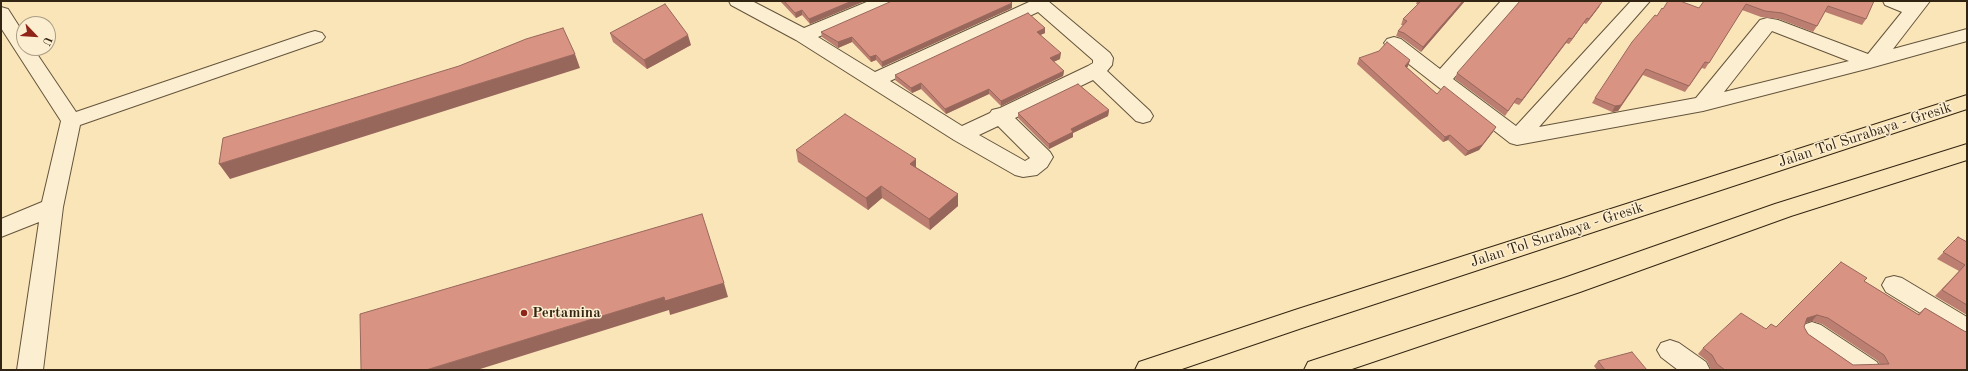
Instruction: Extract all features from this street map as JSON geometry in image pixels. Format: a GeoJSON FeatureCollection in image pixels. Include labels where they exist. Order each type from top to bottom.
{"type":"FeatureCollection","features":[{"type":"Feature","properties":{"kind":"highway","name":"Jalan Tol Surabaya - Gresik"},"geometry":{"type":"LineString","coordinates":[[1148,370],[1306,317],[1967,102]]}},
{"type":"Feature","properties":{"kind":"highway"},"geometry":{"type":"LineString","coordinates":[[1317,370],[1572,285],[1783,210],[1967,152]]}},
{"type":"Feature","properties":{"kind":"street"},"geometry":{"type":"LineString","coordinates":[[738,1],[802,36],[876,80],[961,135],[1023,169],[1029,169],[1039,162],[1042,157],[999,115]]}},
{"type":"Feature","properties":{"kind":"street"},"geometry":{"type":"LineString","coordinates":[[802,36],[885,1]]}},
{"type":"Feature","properties":{"kind":"street"},"geometry":{"type":"LineString","coordinates":[[1442,79],[1511,1]]}},
{"type":"Feature","properties":{"kind":"street"},"geometry":{"type":"LineString","coordinates":[[1517,138],[1641,1]]}},
{"type":"Feature","properties":{"kind":"street"},"geometry":{"type":"LineString","coordinates":[[1892,1],[1918,5]]}},
{"type":"Feature","properties":{"kind":"street"},"geometry":{"type":"LineString","coordinates":[[876,80],[1039,2],[1103,58],[1102,65],[1095,71],[999,115],[961,135]]}},
{"type":"Feature","properties":{"kind":"street"},"geometry":{"type":"LineString","coordinates":[[1872,61],[1918,5]]}},
{"type":"Feature","properties":{"kind":"street"},"geometry":{"type":"LineString","coordinates":[[1,13],[71,121],[52,207],[30,370]]}},
{"type":"Feature","properties":{"kind":"street"},"geometry":{"type":"LineString","coordinates":[[1703,104],[1767,24],[1872,61]]}},
{"type":"Feature","properties":{"kind":"street"},"geometry":{"type":"LineString","coordinates":[[1394,43],[1517,138],[1703,104],[1967,35]]}},
{"type":"Feature","properties":{"kind":"street"},"geometry":{"type":"LineString","coordinates":[[71,121],[314,37]]}},
{"type":"Feature","properties":{"kind":"street"},"geometry":{"type":"LineString","coordinates":[[1095,71],[1143,116]]}},
{"type":"Feature","properties":{"kind":"street"},"geometry":{"type":"LineString","coordinates":[[1,228],[52,207]]}},
{"type":"Feature","properties":{"kind":"street"},"geometry":{"type":"LineString","coordinates":[[1894,285],[1967,329]]}},
{"type":"Feature","properties":{"kind":"street"},"geometry":{"type":"LineString","coordinates":[[1812,332],[1868,370]]}},
{"type":"Feature","properties":{"kind":"street"},"geometry":{"type":"LineString","coordinates":[[1670,350],[1697,370]]}},
{"type":"Feature","properties":{"kind":"building"},"geometry":{"type":"Polygon","coordinates":[[[784,1],[852,1],[809,19],[802,10],[795,13],[784,1]]]}},
{"type":"Feature","properties":{"kind":"building"},"geometry":{"type":"Polygon","coordinates":[[[892,1],[1010,1],[1012,3],[882,62],[876,55],[870,57],[852,37],[838,42],[821,32],[892,1]]]}},
{"type":"Feature","properties":{"kind":"building"},"geometry":{"type":"Polygon","coordinates":[[[1421,1],[1463,1],[1423,47],[1404,33],[1398,31],[1407,21],[1403,19],[1421,1]]]}},
{"type":"Feature","properties":{"kind":"building"},"geometry":{"type":"Polygon","coordinates":[[[1520,1],[1602,2],[1589,19],[1587,18],[1572,39],[1569,38],[1522,100],[1517,98],[1508,111],[1457,73],[1520,1]]]}},
{"type":"Feature","properties":{"kind":"building"},"geometry":{"type":"Polygon","coordinates":[[[1668,1],[1680,1],[1699,8],[1704,1],[1874,1],[1866,19],[1828,6],[1817,26],[1782,13],[1765,11],[1746,4],[1709,63],[1705,62],[1689,86],[1646,69],[1621,105],[1615,106],[1595,98],[1632,42],[1655,15],[1657,16],[1668,1]]]}},
{"type":"Feature","properties":{"kind":"building"},"geometry":{"type":"Polygon","coordinates":[[[665,4],[688,35],[644,60],[610,33],[665,4]]]}},
{"type":"Feature","properties":{"kind":"building"},"geometry":{"type":"Polygon","coordinates":[[[1028,13],[1045,28],[1037,32],[1061,53],[1050,58],[1064,71],[1001,101],[989,89],[945,109],[921,83],[911,88],[895,75],[1028,13]]]}},
{"type":"Feature","properties":{"kind":"building"},"geometry":{"type":"Polygon","coordinates":[[[563,28],[575,54],[219,164],[223,138],[459,66],[526,39],[563,28]]]}},
{"type":"Feature","properties":{"kind":"building"},"geometry":{"type":"Polygon","coordinates":[[[1387,42],[1410,60],[1405,66],[1437,94],[1444,86],[1496,127],[1482,145],[1468,151],[1450,135],[1445,137],[1359,58],[1379,51],[1387,42]]]}},
{"type":"Feature","properties":{"kind":"building"},"geometry":{"type":"Polygon","coordinates":[[[1078,84],[1109,110],[1071,129],[1073,132],[1049,144],[1018,113],[1078,84]]]}},
{"type":"Feature","properties":{"kind":"building"},"geometry":{"type":"Polygon","coordinates":[[[845,114],[916,159],[910,164],[958,194],[929,219],[881,186],[866,198],[796,150],[845,114]]]}},
{"type":"Feature","properties":{"kind":"building"},"geometry":{"type":"Polygon","coordinates":[[[702,214],[724,283],[665,301],[664,297],[426,370],[361,370],[360,314],[702,214]]]}},
{"type":"Feature","properties":{"kind":"building"},"geometry":{"type":"Polygon","coordinates":[[[1958,237],[1967,242],[1967,305],[1942,290],[1965,265],[1943,252],[1958,237]]]}},
{"type":"Feature","properties":{"kind":"building"},"geometry":{"type":"Polygon","coordinates":[[[1841,262],[1867,278],[1864,281],[1919,315],[1925,308],[1967,332],[1967,370],[1725,370],[1717,364],[1712,355],[1703,348],[1741,313],[1766,329],[1771,324],[1776,327],[1841,262]],[[1817,315],[1807,318],[1804,327],[1808,334],[1853,365],[1889,364],[1884,355],[1828,318],[1817,315]]]}},
{"type":"Feature","properties":{"kind":"building"},"geometry":{"type":"Polygon","coordinates":[[[1632,352],[1647,370],[1605,370],[1598,361],[1632,352]]]}},
{"type":"Feature","properties":{"kind":"place","name":"Pertamina"},"geometry":{"type":"Point","coordinates":[524,313]}}]}
